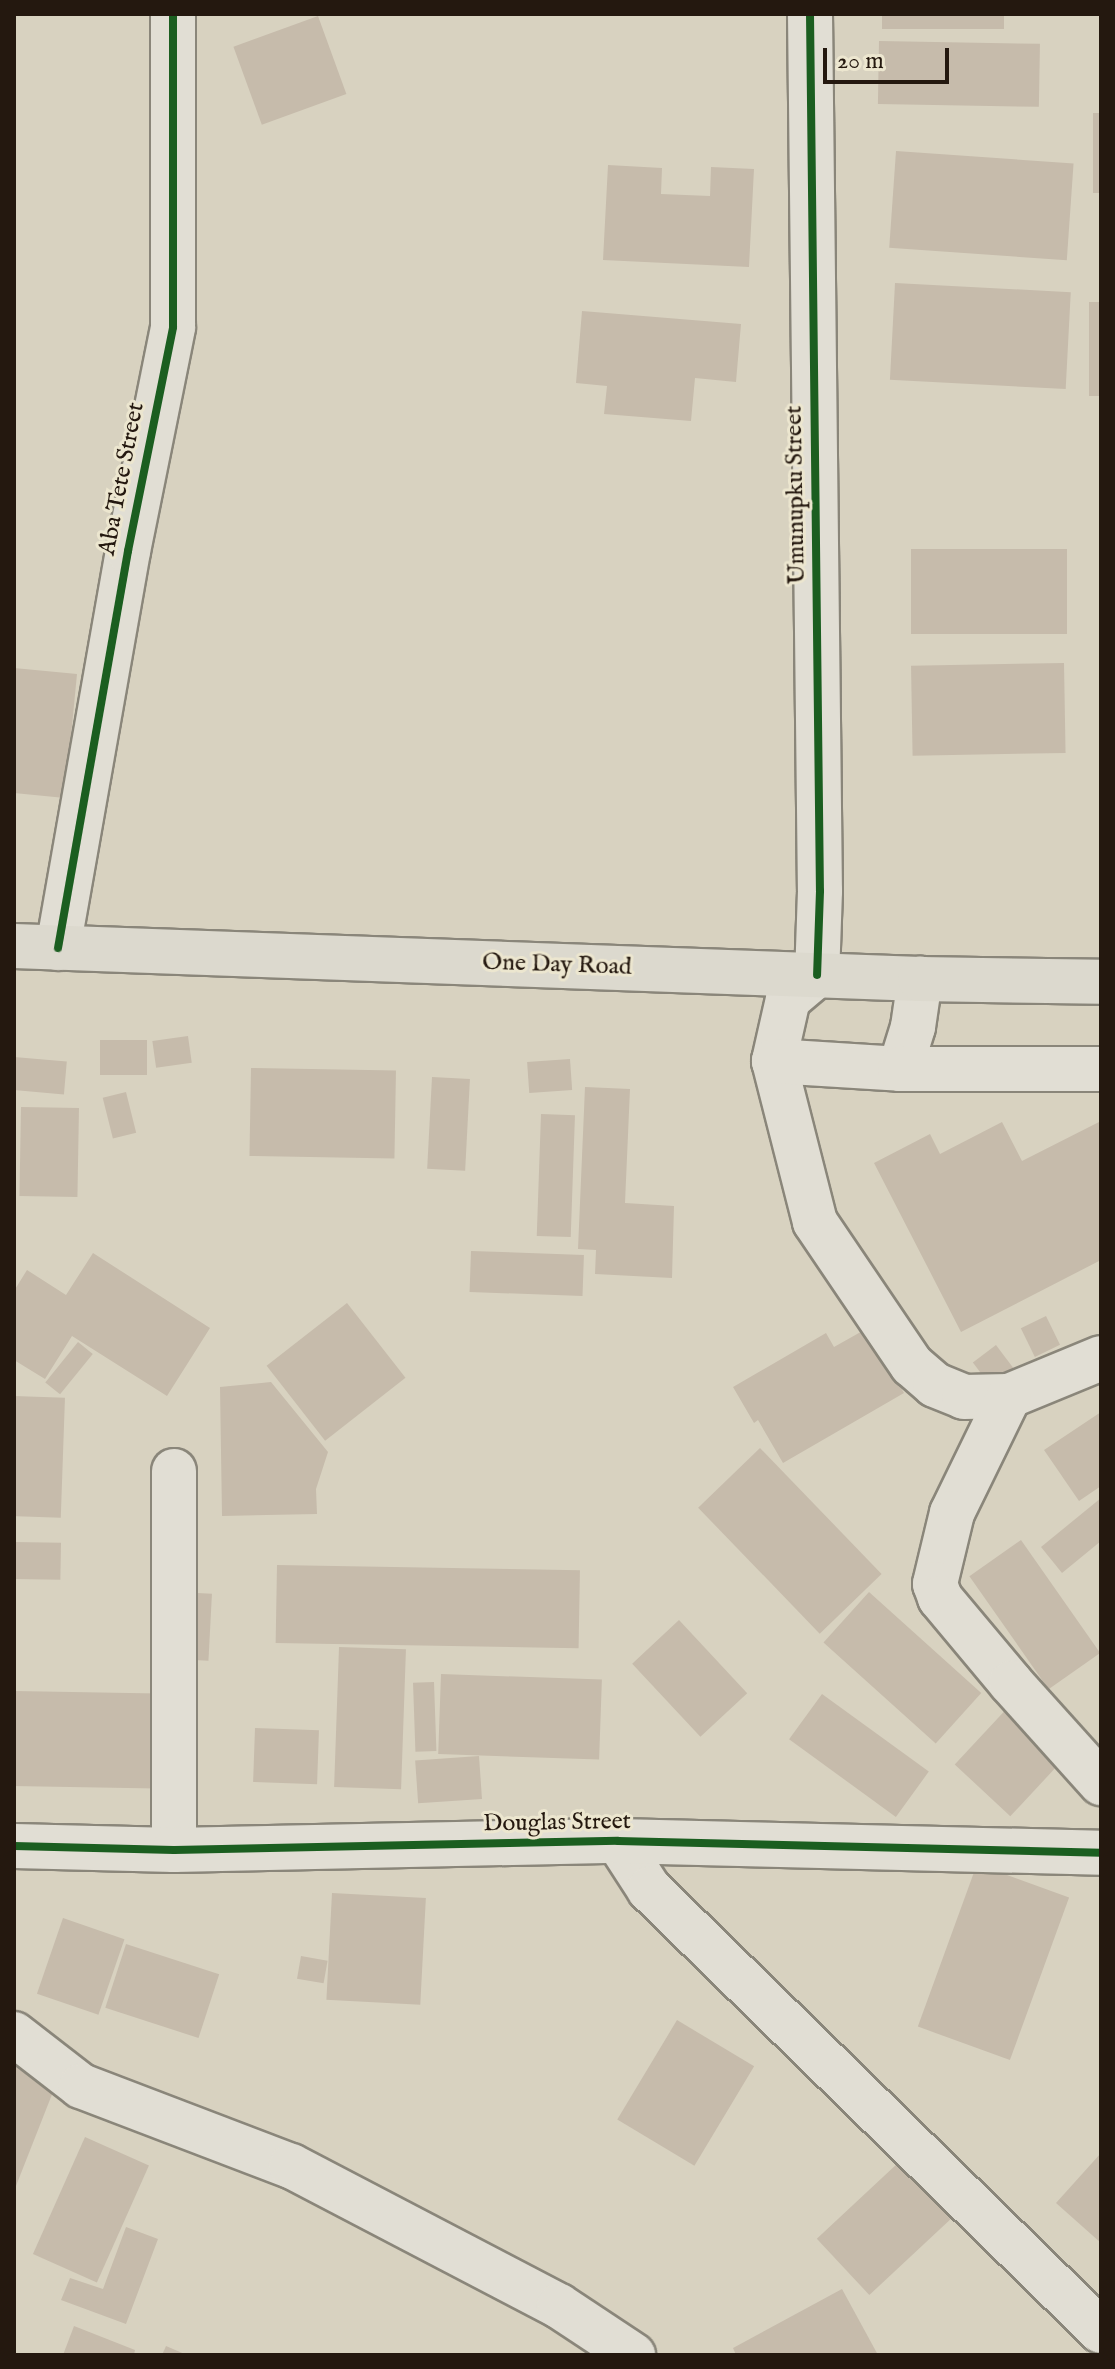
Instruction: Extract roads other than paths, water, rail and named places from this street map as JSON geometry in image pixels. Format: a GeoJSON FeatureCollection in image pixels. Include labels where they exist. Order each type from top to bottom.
{"type":"FeatureCollection","features":[{"type":"Feature","properties":{"kind":"main road","name":"One Day Road"},"geometry":{"type":"LineString","coordinates":[[14,946],[920,979],[1101,982]]}},
{"type":"Feature","properties":{"kind":"street","name":"Aba Tete Street"},"geometry":{"type":"LineString","coordinates":[[58,948],[128,551],[173,327],[173,14]]}},
{"type":"Feature","properties":{"kind":"street","name":"Umunupku Street"},"geometry":{"type":"LineString","coordinates":[[810,14],[820,891],[817,975]]}},
{"type":"Feature","properties":{"kind":"street"},"geometry":{"type":"LineString","coordinates":[[817,975],[788,999],[774,1061],[815,1222],[912,1365],[935,1385],[964,1397],[1009,1396],[1101,1358]]}},
{"type":"Feature","properties":{"kind":"street"},"geometry":{"type":"LineString","coordinates":[[900,1069],[913,1027],[920,979]]}},
{"type":"Feature","properties":{"kind":"street"},"geometry":{"type":"LineString","coordinates":[[774,1061],[900,1069],[1101,1069]]}},
{"type":"Feature","properties":{"kind":"street"},"geometry":{"type":"LineString","coordinates":[[1009,1396],[952,1513],[935,1584],[940,1598],[1101,1783]]}},
{"type":"Feature","properties":{"kind":"street"},"geometry":{"type":"LineString","coordinates":[[174,1471],[174,1850]]}},
{"type":"Feature","properties":{"kind":"street"},"geometry":{"type":"LineString","coordinates":[[618,1841],[649,1889],[1101,2331]]}},
{"type":"Feature","properties":{"kind":"street","name":"Douglas Street"},"geometry":{"type":"LineString","coordinates":[[14,1846],[174,1850],[618,1841],[1101,1853]]}},
{"type":"Feature","properties":{"kind":"street"},"geometry":{"type":"LineString","coordinates":[[14,2034],[81,2086],[291,2166],[559,2306],[633,2355]]}}]}
